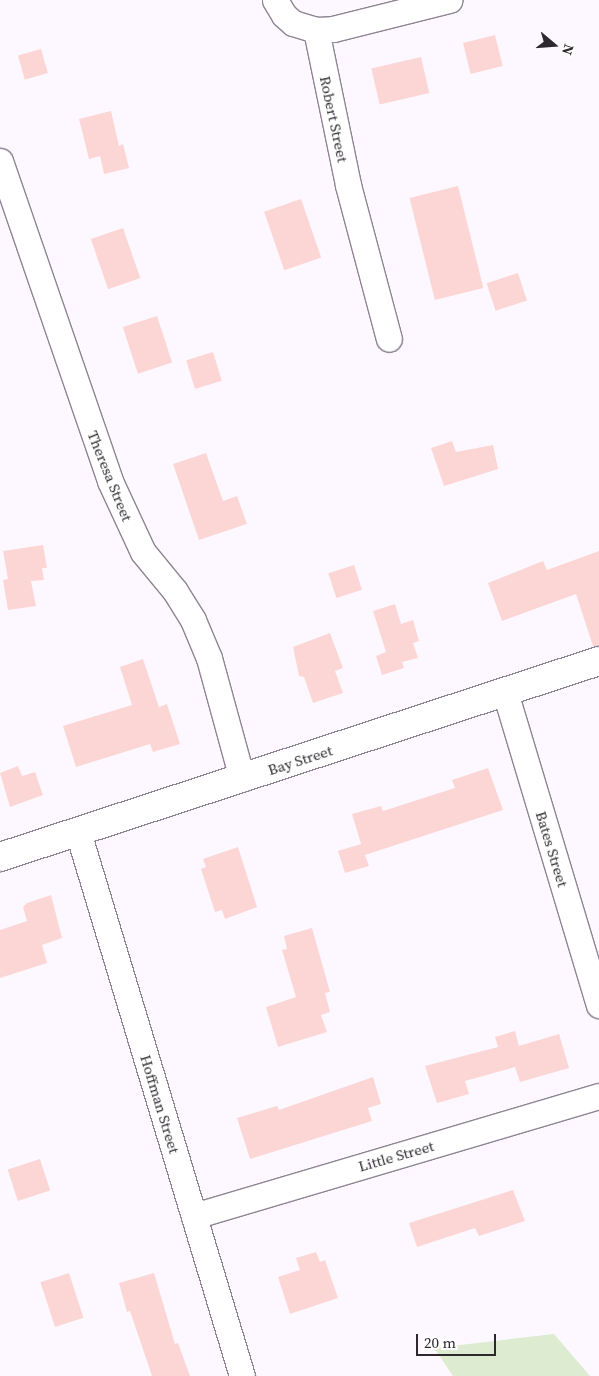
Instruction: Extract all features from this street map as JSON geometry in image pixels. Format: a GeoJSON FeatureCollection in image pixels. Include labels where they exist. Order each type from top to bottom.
{"type":"FeatureCollection","features":[{"type":"Feature","properties":{"kind":"main road","name":"Bay Street"},"geometry":{"type":"LineString","coordinates":[[0,857],[599,661]]}},
{"type":"Feature","properties":{"kind":"street"},"geometry":{"type":"LineString","coordinates":[[275,0],[284,15],[293,23],[316,30],[333,29],[449,0]]}},
{"type":"Feature","properties":{"kind":"street","name":"Robert Street"},"geometry":{"type":"LineString","coordinates":[[316,30],[348,185],[389,339]]}},
{"type":"Feature","properties":{"kind":"street","name":"Theresa Street"},"geometry":{"type":"LineString","coordinates":[[0,161],[110,481],[143,552],[175,591],[193,620],[209,658],[242,779]]}},
{"type":"Feature","properties":{"kind":"street","name":"Bates Street"},"geometry":{"type":"LineString","coordinates":[[505,692],[599,1005]]}},
{"type":"Feature","properties":{"kind":"street","name":"Hoffman Street"},"geometry":{"type":"LineString","coordinates":[[78,832],[242,1376]]}},
{"type":"Feature","properties":{"kind":"street","name":"Little Street"},"geometry":{"type":"LineString","coordinates":[[194,1216],[599,1096]]}},
{"type":"Feature","properties":{"kind":"green space"},"geometry":{"type":"Polygon","coordinates":[[[554,1334],[590,1376],[453,1376],[434,1348],[554,1334]]]}},
{"type":"Feature","properties":{"kind":"building"},"geometry":{"type":"Polygon","coordinates":[[[495,35],[503,66],[471,74],[463,43],[495,35]]]}},
{"type":"Feature","properties":{"kind":"building"},"geometry":{"type":"Polygon","coordinates":[[[41,49],[48,73],[25,80],[18,56],[41,49]]]}},
{"type":"Feature","properties":{"kind":"building"},"geometry":{"type":"Polygon","coordinates":[[[421,57],[429,93],[380,105],[371,68],[421,57]]]}},
{"type":"Feature","properties":{"kind":"building"},"geometry":{"type":"Polygon","coordinates":[[[111,111],[119,146],[123,144],[129,168],[104,174],[100,156],[89,159],[79,119],[111,111]]]}},
{"type":"Feature","properties":{"kind":"building"},"geometry":{"type":"Polygon","coordinates":[[[458,186],[483,288],[435,300],[409,198],[458,186]]]}},
{"type":"Feature","properties":{"kind":"building"},"geometry":{"type":"Polygon","coordinates":[[[301,199],[321,258],[284,270],[264,212],[301,199]]]}},
{"type":"Feature","properties":{"kind":"building"},"geometry":{"type":"Polygon","coordinates":[[[123,228],[140,278],[108,289],[91,239],[123,228]]]}},
{"type":"Feature","properties":{"kind":"building"},"geometry":{"type":"Polygon","coordinates":[[[518,273],[527,301],[496,311],[487,283],[518,273]]]}},
{"type":"Feature","properties":{"kind":"building"},"geometry":{"type":"Polygon","coordinates":[[[157,316],[172,363],[138,374],[123,327],[157,316]]]}},
{"type":"Feature","properties":{"kind":"building"},"geometry":{"type":"Polygon","coordinates":[[[213,352],[222,381],[195,389],[186,360],[213,352]]]}},
{"type":"Feature","properties":{"kind":"building"},"geometry":{"type":"Polygon","coordinates":[[[452,441],[456,452],[493,445],[498,469],[444,486],[431,448],[452,441]]]}},
{"type":"Feature","properties":{"kind":"building"},"geometry":{"type":"Polygon","coordinates":[[[206,453],[223,501],[237,496],[247,524],[199,540],[173,464],[206,453]]]}},
{"type":"Feature","properties":{"kind":"building"},"geometry":{"type":"Polygon","coordinates":[[[43,545],[47,568],[42,568],[44,580],[31,581],[36,606],[8,610],[3,580],[8,579],[3,551],[43,545]]]}},
{"type":"Feature","properties":{"kind":"building"},"geometry":{"type":"Polygon","coordinates":[[[599,551],[599,646],[593,646],[576,594],[502,621],[488,583],[543,561],[547,570],[599,551]]]}},
{"type":"Feature","properties":{"kind":"building"},"geometry":{"type":"Polygon","coordinates":[[[354,565],[362,590],[336,598],[328,573],[354,565]]]}},
{"type":"Feature","properties":{"kind":"building"},"geometry":{"type":"Polygon","coordinates":[[[395,604],[401,624],[413,620],[419,641],[413,643],[418,658],[402,662],[404,668],[382,675],[376,656],[386,652],[373,611],[395,604]]]}},
{"type":"Feature","properties":{"kind":"building"},"geometry":{"type":"Polygon","coordinates":[[[330,633],[343,668],[335,671],[343,693],[313,703],[304,677],[299,676],[293,647],[330,633]]]}},
{"type":"Feature","properties":{"kind":"building"},"geometry":{"type":"Polygon","coordinates":[[[143,659],[159,707],[167,704],[180,744],[153,752],[150,744],[76,767],[63,726],[132,705],[120,667],[143,659]]]}},
{"type":"Feature","properties":{"kind":"building"},"geometry":{"type":"Polygon","coordinates":[[[18,766],[22,776],[35,772],[43,795],[10,807],[0,773],[18,766]]]}},
{"type":"Feature","properties":{"kind":"building"},"geometry":{"type":"Polygon","coordinates":[[[488,768],[503,810],[365,855],[369,866],[345,873],[338,851],[361,844],[352,814],[381,806],[383,811],[455,788],[452,780],[488,768]]]}},
{"type":"Feature","properties":{"kind":"building"},"geometry":{"type":"Polygon","coordinates":[[[238,847],[257,907],[225,919],[222,910],[215,912],[201,869],[206,867],[203,859],[238,847]]]}},
{"type":"Feature","properties":{"kind":"building"},"geometry":{"type":"Polygon","coordinates":[[[51,895],[62,938],[42,945],[47,963],[0,978],[0,930],[27,921],[23,907],[27,903],[51,895]]]}},
{"type":"Feature","properties":{"kind":"building"},"geometry":{"type":"Polygon","coordinates":[[[312,928],[330,992],[325,993],[330,1012],[321,1015],[327,1032],[278,1047],[266,1007],[296,997],[282,950],[287,949],[284,936],[312,928]]]}},
{"type":"Feature","properties":{"kind":"building"},"geometry":{"type":"Polygon","coordinates":[[[515,1031],[519,1046],[559,1034],[569,1068],[520,1082],[515,1067],[465,1081],[469,1094],[437,1103],[425,1066],[498,1047],[495,1037],[515,1031]]]}},
{"type":"Feature","properties":{"kind":"building"},"geometry":{"type":"Polygon","coordinates":[[[373,1077],[381,1104],[368,1108],[372,1121],[250,1159],[237,1118],[277,1106],[279,1110],[373,1077]]]}},
{"type":"Feature","properties":{"kind":"building"},"geometry":{"type":"Polygon","coordinates":[[[40,1159],[50,1190],[18,1201],[8,1170],[40,1159]]]}},
{"type":"Feature","properties":{"kind":"building"},"geometry":{"type":"Polygon","coordinates":[[[513,1190],[525,1221],[479,1236],[475,1228],[417,1247],[409,1223],[513,1190]]]}},
{"type":"Feature","properties":{"kind":"building"},"geometry":{"type":"Polygon","coordinates":[[[316,1252],[320,1262],[325,1260],[338,1298],[290,1314],[278,1277],[300,1270],[296,1258],[316,1252]]]}},
{"type":"Feature","properties":{"kind":"building"},"geometry":{"type":"Polygon","coordinates":[[[69,1273],[84,1318],[55,1327],[40,1282],[69,1273]]]}},
{"type":"Feature","properties":{"kind":"building"},"geometry":{"type":"Polygon","coordinates":[[[154,1273],[175,1344],[178,1343],[190,1376],[152,1376],[130,1311],[127,1312],[119,1283],[154,1273]]]}}]}
